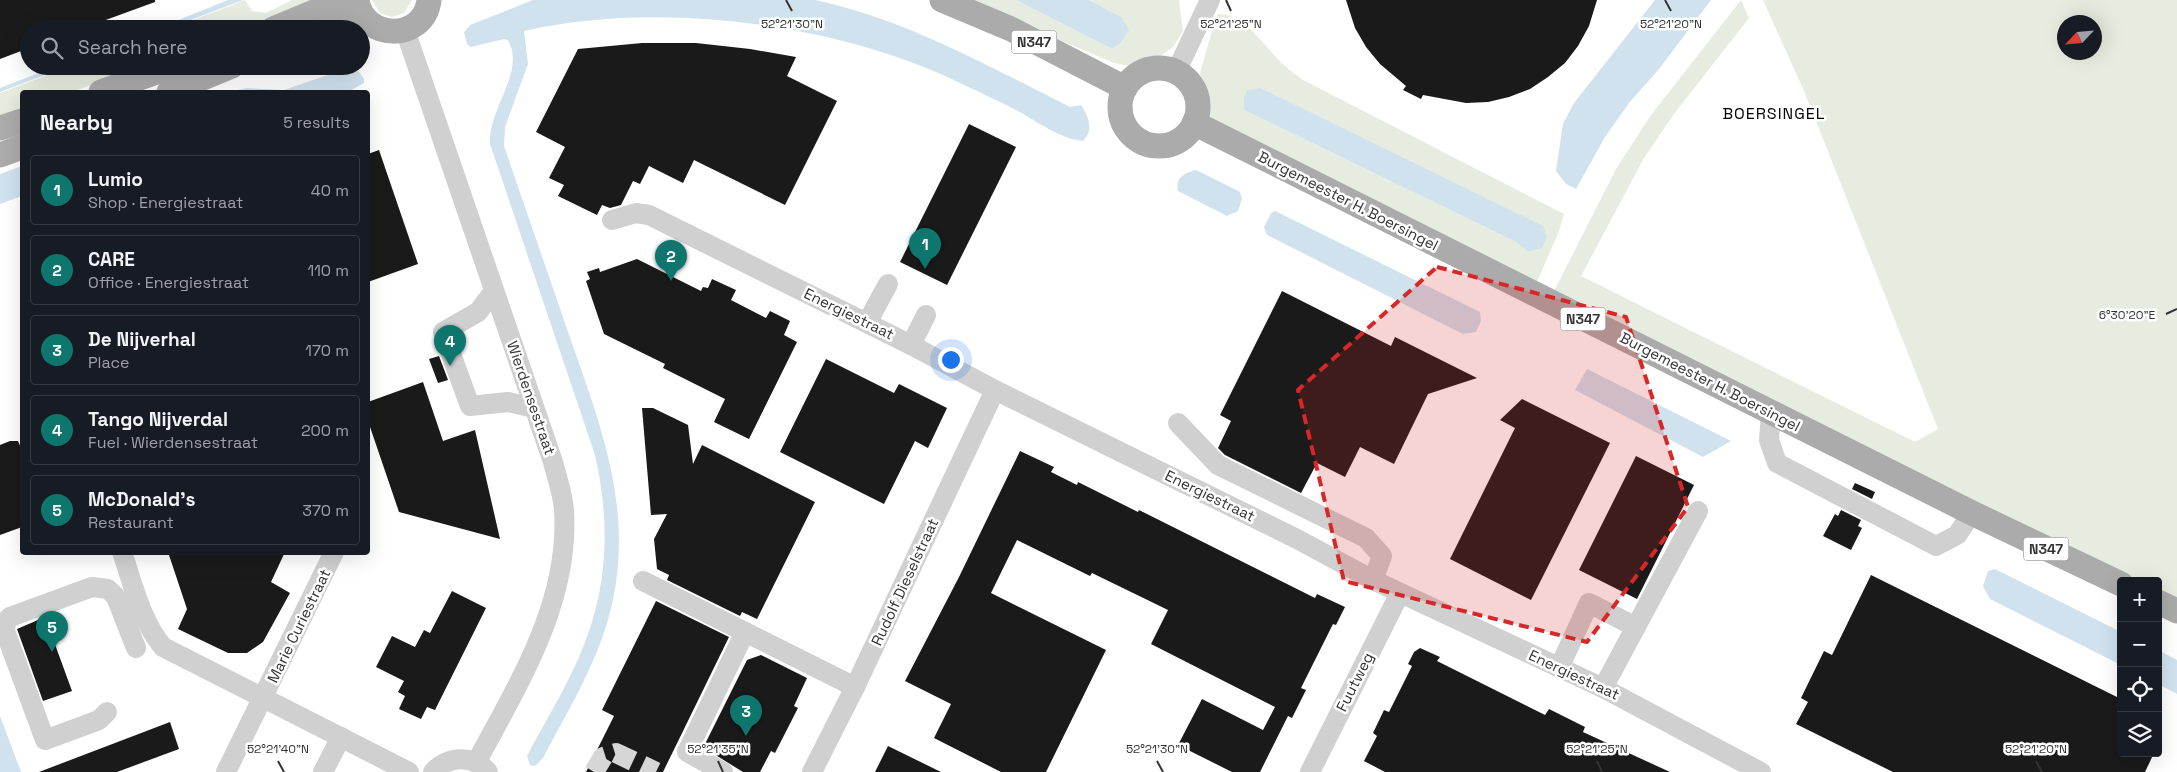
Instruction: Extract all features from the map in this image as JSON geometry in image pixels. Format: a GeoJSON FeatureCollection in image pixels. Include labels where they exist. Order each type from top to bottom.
{"type":"FeatureCollection","features":[{"type":"Feature","properties":{"kind":"main road"},"geometry":{"type":"LineString","coordinates":[[295,20],[343,0]]}},
{"type":"Feature","properties":{"kind":"main road"},"geometry":{"type":"LineString","coordinates":[[339,20],[360,8],[381,30],[393,32],[405,30],[417,23],[425,14],[429,0]]}},
{"type":"Feature","properties":{"kind":"main road","name":"N347"},"geometry":{"type":"LineString","coordinates":[[942,0],[1011,30],[1125,88]]}},
{"type":"Feature","properties":{"kind":"main road"},"geometry":{"type":"LineString","coordinates":[[1157,68],[1176,72],[1185,78],[1196,94],[1197,114],[1194,123],[1184,137],[1168,145],[1150,145],[1142,142],[1128,130],[1124,122],[1120,105],[1125,88],[1131,80],[1148,70],[1157,68]]}},
{"type":"Feature","properties":{"kind":"main road"},"geometry":{"type":"LineString","coordinates":[[107,90],[148,75]]}},
{"type":"Feature","properties":{"kind":"main road"},"geometry":{"type":"LineString","coordinates":[[174,90],[210,75]]}},
{"type":"Feature","properties":{"kind":"main road"},"geometry":{"type":"LineString","coordinates":[[0,128],[20,122]]}},
{"type":"Feature","properties":{"kind":"main road","name":"Burgemeester H. Boersingel"},"geometry":{"type":"LineString","coordinates":[[1194,123],[1972,513],[2117,582]]}},
{"type":"Feature","properties":{"kind":"main road"},"geometry":{"type":"LineString","coordinates":[[0,155],[20,148]]}},
{"type":"Feature","properties":{"kind":"main road"},"geometry":{"type":"LineString","coordinates":[[2162,604],[2177,611]]}},
{"type":"Feature","properties":{"kind":"street"},"geometry":{"type":"LineString","coordinates":[[1176,72],[1207,1]]}},
{"type":"Feature","properties":{"kind":"street","name":"Wierdensestraat"},"geometry":{"type":"LineString","coordinates":[[405,30],[534,408],[561,494],[564,517],[560,569],[552,608],[482,767]]}},
{"type":"Feature","properties":{"kind":"street","name":"Energiestraat"},"geometry":{"type":"LineString","coordinates":[[612,220],[642,213],[660,220],[911,345],[995,390],[1299,540],[1373,580],[1603,688],[1740,768],[1760,772]]}},
{"type":"Feature","properties":{"kind":"street"},"geometry":{"type":"LineString","coordinates":[[867,323],[888,284]]}},
{"type":"Feature","properties":{"kind":"street"},"geometry":{"type":"LineString","coordinates":[[494,291],[478,312],[443,332],[470,406],[508,402],[534,408]]}},
{"type":"Feature","properties":{"kind":"street"},"geometry":{"type":"LineString","coordinates":[[911,345],[926,315]]}},
{"type":"Feature","properties":{"kind":"street","name":"Rudolf Dieselstraat"},"geometry":{"type":"LineString","coordinates":[[812,772],[855,687],[995,390]]}},
{"type":"Feature","properties":{"kind":"street"},"geometry":{"type":"LineString","coordinates":[[1771,413],[1769,440],[1777,463],[1936,546],[1957,535],[1972,513]]}},
{"type":"Feature","properties":{"kind":"street"},"geometry":{"type":"LineString","coordinates":[[1178,423],[1218,464],[1366,538],[1382,556],[1373,580]]}},
{"type":"Feature","properties":{"kind":"street"},"geometry":{"type":"LineString","coordinates":[[1603,688],[1698,511]]}},
{"type":"Feature","properties":{"kind":"street"},"geometry":{"type":"LineString","coordinates":[[125,555],[140,603],[155,637],[171,652],[409,772]]}},
{"type":"Feature","properties":{"kind":"street","name":"Marie Curiestraat"},"geometry":{"type":"LineString","coordinates":[[230,771],[333,555]]}},
{"type":"Feature","properties":{"kind":"street"},"geometry":{"type":"LineString","coordinates":[[643,581],[855,687]]}},
{"type":"Feature","properties":{"kind":"street"},"geometry":{"type":"LineString","coordinates":[[107,712],[99,720],[45,740],[4,631],[6,621],[10,616],[92,587],[113,592],[131,650],[155,637]]}},
{"type":"Feature","properties":{"kind":"street"},"geometry":{"type":"LineString","coordinates":[[52,601],[71,607],[96,599],[105,589]]}},
{"type":"Feature","properties":{"kind":"street","name":"Fuutweg"},"geometry":{"type":"LineString","coordinates":[[1310,772],[1400,593]]}},
{"type":"Feature","properties":{"kind":"street"},"geometry":{"type":"LineString","coordinates":[[1558,668],[1589,603],[1636,627]]}},
{"type":"Feature","properties":{"kind":"street"},"geometry":{"type":"LineString","coordinates":[[723,772],[687,752],[745,632]]}},
{"type":"Feature","properties":{"kind":"street"},"geometry":{"type":"LineString","coordinates":[[323,772],[341,737]]}},
{"type":"Feature","properties":{"kind":"street"},"geometry":{"type":"LineString","coordinates":[[433,772],[447,761],[457,759],[482,767]]}},
{"type":"Feature","properties":{"kind":"highlighted area"},"geometry":{"type":"Polygon","coordinates":[[[1437,267],[1626,317],[1688,507],[1587,642],[1344,581],[1298,390],[1437,267]]]}},
{"type":"Feature","properties":{"kind":"shaded area"},"geometry":{"type":"Polygon","coordinates":[[[245,0],[252,11],[266,13],[292,0],[311,0],[310,8],[280,20],[193,20],[245,0]]]}},
{"type":"Feature","properties":{"kind":"shaded area"},"geometry":{"type":"Polygon","coordinates":[[[372,0],[412,0],[404,13],[392,17],[380,13],[372,0]]]}},
{"type":"Feature","properties":{"kind":"shaded area"},"geometry":{"type":"Polygon","coordinates":[[[966,0],[1016,0],[1112,49],[1121,17],[1089,0],[1179,0],[1183,31],[1173,47],[1159,57],[1130,66],[1114,63],[966,0]]]}},
{"type":"Feature","properties":{"kind":"shaded area"},"geometry":{"type":"Polygon","coordinates":[[[1741,0],[1749,18],[1674,114],[1644,158],[1581,276],[1915,442],[1938,429],[1804,91],[1763,0],[2177,0],[2177,602],[2162,595],[2162,577],[2126,577],[1552,295],[1616,169],[1651,115],[1741,0]]]}},
{"type":"Feature","properties":{"kind":"shaded area"},"geometry":{"type":"Polygon","coordinates":[[[1219,14],[1238,20],[1284,65],[1303,80],[1564,214],[1558,234],[1535,286],[1211,122],[1200,73],[1216,17],[1219,14]],[[1261,88],[1244,110],[1516,242],[1528,252],[1542,248],[1261,88]]]}},
{"type":"Feature","properties":{"kind":"shaded area"},"geometry":{"type":"Polygon","coordinates":[[[47,75],[121,75],[77,90],[20,90],[20,110],[0,117],[0,93],[47,75]]]}},
{"type":"Feature","properties":{"kind":"water"},"geometry":{"type":"Polygon","coordinates":[[[228,0],[243,0],[191,20],[178,20],[228,0]]]}},
{"type":"Feature","properties":{"kind":"water"},"geometry":{"type":"Polygon","coordinates":[[[533,0],[815,0],[848,8],[914,31],[977,60],[1070,107],[1081,105],[1089,123],[1088,132],[1083,141],[1074,140],[1049,129],[996,100],[911,62],[858,45],[803,32],[745,23],[688,18],[631,18],[576,22],[524,31],[528,64],[505,127],[504,146],[601,431],[610,463],[616,496],[619,530],[618,565],[613,600],[601,642],[574,701],[543,758],[535,766],[530,765],[527,756],[570,676],[591,625],[601,583],[605,540],[602,498],[595,455],[490,144],[494,117],[510,77],[512,52],[508,40],[504,39],[471,47],[467,44],[464,32],[470,25],[533,0]]]}},
{"type":"Feature","properties":{"kind":"water"},"geometry":{"type":"Polygon","coordinates":[[[1016,0],[1089,0],[1121,17],[1129,30],[1121,42],[1112,49],[1016,0]]]}},
{"type":"Feature","properties":{"kind":"water"},"geometry":{"type":"Polygon","coordinates":[[[1655,0],[1711,0],[1659,69],[1629,103],[1605,137],[1576,189],[1566,184],[1556,171],[1563,124],[1574,103],[1655,0]]]}},
{"type":"Feature","properties":{"kind":"water"},"geometry":{"type":"Polygon","coordinates":[[[34,75],[44,75],[0,92],[0,88],[34,75]]]}},
{"type":"Feature","properties":{"kind":"water"},"geometry":{"type":"Polygon","coordinates":[[[328,75],[361,75],[364,79],[364,83],[352,90],[284,90],[328,75]]]}},
{"type":"Feature","properties":{"kind":"water"},"geometry":{"type":"Polygon","coordinates":[[[247,88],[284,90],[238,90],[247,88]]]}},
{"type":"Feature","properties":{"kind":"water"},"geometry":{"type":"Polygon","coordinates":[[[1261,88],[1543,226],[1547,237],[1542,248],[1528,252],[1516,242],[1244,110],[1244,98],[1247,90],[1261,88]]]}},
{"type":"Feature","properties":{"kind":"water"},"geometry":{"type":"Polygon","coordinates":[[[20,167],[20,197],[0,204],[0,174],[20,167]]]}},
{"type":"Feature","properties":{"kind":"water"},"geometry":{"type":"Polygon","coordinates":[[[1196,170],[1240,192],[1242,199],[1238,211],[1227,216],[1178,191],[1179,179],[1196,170]]]}},
{"type":"Feature","properties":{"kind":"water"},"geometry":{"type":"Polygon","coordinates":[[[1275,211],[1480,312],[1481,321],[1476,332],[1463,334],[1267,235],[1264,227],[1271,213],[1275,211]]]}},
{"type":"Feature","properties":{"kind":"water"},"geometry":{"type":"Polygon","coordinates":[[[1587,369],[1731,441],[1703,457],[1575,390],[1587,369]]]}},
{"type":"Feature","properties":{"kind":"water"},"geometry":{"type":"Polygon","coordinates":[[[1995,569],[2117,630],[2117,663],[1990,599],[1983,586],[1988,571],[1995,569]]]}},
{"type":"Feature","properties":{"kind":"water"},"geometry":{"type":"Polygon","coordinates":[[[2162,652],[2177,660],[2177,694],[2162,686],[2162,652]]]}},
{"type":"Feature","properties":{"kind":"water"},"geometry":{"type":"Polygon","coordinates":[[[0,716],[21,772],[0,772],[0,716]]]}},
{"type":"Feature","properties":{"kind":"building"},"geometry":{"type":"Polygon","coordinates":[[[0,0],[155,0],[155,2],[106,20],[20,20],[20,51],[0,59],[0,0]]]}},
{"type":"Feature","properties":{"kind":"building"},"geometry":{"type":"Polygon","coordinates":[[[1346,0],[1597,0],[1589,26],[1578,46],[1565,63],[1548,77],[1530,89],[1509,97],[1488,102],[1466,103],[1423,95],[1421,99],[1403,90],[1406,86],[1380,64],[1366,47],[1355,28],[1346,0]]]}},
{"type":"Feature","properties":{"kind":"building"},"geometry":{"type":"Polygon","coordinates":[[[642,43],[696,43],[750,49],[796,57],[787,76],[837,101],[785,205],[694,160],[683,183],[649,166],[640,184],[633,181],[621,205],[610,208],[602,205],[597,215],[558,196],[564,185],[549,178],[565,147],[536,132],[578,49],[642,43]]]}},
{"type":"Feature","properties":{"kind":"building"},"geometry":{"type":"Polygon","coordinates":[[[969,124],[1016,147],[947,285],[900,262],[969,124]]]}},
{"type":"Feature","properties":{"kind":"building"},"geometry":{"type":"Polygon","coordinates":[[[379,150],[418,264],[370,281],[370,153],[379,150]]]}},
{"type":"Feature","properties":{"kind":"building"},"geometry":{"type":"Polygon","coordinates":[[[637,259],[701,291],[703,287],[708,288],[712,279],[736,290],[731,300],[766,318],[770,311],[790,321],[784,335],[797,342],[749,439],[714,422],[725,399],[663,368],[665,364],[604,334],[586,281],[590,279],[587,272],[599,268],[600,272],[637,259]]]}},
{"type":"Feature","properties":{"kind":"building"},"geometry":{"type":"Polygon","coordinates":[[[1282,291],[1391,346],[1395,337],[1477,378],[1428,394],[1394,464],[1360,447],[1345,477],[1317,463],[1301,493],[1225,455],[1218,448],[1231,421],[1220,415],[1282,291]]]}},
{"type":"Feature","properties":{"kind":"building"},"geometry":{"type":"Polygon","coordinates":[[[439,356],[448,380],[438,383],[429,359],[439,356]]]}},
{"type":"Feature","properties":{"kind":"building"},"geometry":{"type":"Polygon","coordinates":[[[826,359],[894,393],[899,384],[947,408],[928,448],[915,441],[884,504],[780,452],[826,359]]]}},
{"type":"Feature","properties":{"kind":"building"},"geometry":{"type":"Polygon","coordinates":[[[423,382],[443,441],[475,430],[500,539],[399,512],[370,427],[370,401],[423,382]]]}},
{"type":"Feature","properties":{"kind":"building"},"geometry":{"type":"Polygon","coordinates":[[[1522,399],[1610,443],[1531,600],[1450,559],[1515,428],[1500,420],[1522,399]]]}},
{"type":"Feature","properties":{"kind":"building"},"geometry":{"type":"Polygon","coordinates":[[[642,408],[653,408],[688,425],[693,464],[702,445],[815,502],[757,619],[742,612],[740,616],[667,580],[669,575],[657,569],[654,539],[667,514],[651,515],[642,408]]]}},
{"type":"Feature","properties":{"kind":"building"},"geometry":{"type":"Polygon","coordinates":[[[10,441],[18,441],[20,446],[20,528],[0,535],[0,445],[10,441]]]}},
{"type":"Feature","properties":{"kind":"building"},"geometry":{"type":"Polygon","coordinates":[[[1020,451],[1054,467],[1051,472],[1077,485],[1078,482],[1138,512],[1139,510],[1315,598],[1317,594],[1345,607],[1336,625],[1333,624],[1301,688],[1306,690],[1292,718],[1288,716],[1260,772],[1232,772],[1178,745],[1202,699],[1263,730],[1275,707],[1151,644],[1168,610],[1092,573],[1090,576],[1017,540],[991,593],[1106,650],[1046,772],[1001,772],[934,738],[951,704],[905,681],[959,577],[1020,451]]]}},
{"type":"Feature","properties":{"kind":"building"},"geometry":{"type":"Polygon","coordinates":[[[1636,456],[1694,485],[1637,599],[1579,570],[1636,456]]]}},
{"type":"Feature","properties":{"kind":"building"},"geometry":{"type":"Polygon","coordinates":[[[1855,483],[1875,492],[1872,499],[1852,489],[1855,483]]]}},
{"type":"Feature","properties":{"kind":"building"},"geometry":{"type":"Polygon","coordinates":[[[1841,510],[1861,520],[1858,526],[1862,528],[1851,550],[1823,536],[1835,514],[1838,516],[1841,510]]]}},
{"type":"Feature","properties":{"kind":"building"},"geometry":{"type":"Polygon","coordinates":[[[169,555],[284,555],[271,582],[290,593],[263,642],[247,653],[228,653],[178,629],[187,609],[169,555]]]}},
{"type":"Feature","properties":{"kind":"building"},"geometry":{"type":"Polygon","coordinates":[[[1871,575],[2117,697],[2117,757],[2152,757],[2145,772],[1893,772],[1796,724],[1808,702],[1801,698],[1824,651],[1832,655],[1871,575]]]}},
{"type":"Feature","properties":{"kind":"building"},"geometry":{"type":"Polygon","coordinates":[[[452,591],[486,608],[435,710],[427,707],[421,719],[399,709],[405,696],[398,692],[404,681],[376,667],[392,636],[415,647],[424,630],[430,633],[452,591]]]}},
{"type":"Feature","properties":{"kind":"building"},"geometry":{"type":"Polygon","coordinates":[[[656,601],[729,637],[663,772],[586,772],[614,716],[602,710],[656,601]]]}},
{"type":"Feature","properties":{"kind":"building"},"geometry":{"type":"Polygon","coordinates":[[[45,617],[72,691],[43,701],[17,629],[45,617]]]}},
{"type":"Feature","properties":{"kind":"building"},"geometry":{"type":"Polygon","coordinates":[[[1420,648],[1440,657],[1437,661],[1545,715],[1549,709],[1585,727],[1583,732],[1670,772],[1385,772],[1364,761],[1377,736],[1373,733],[1384,710],[1389,712],[1412,666],[1408,664],[1414,652],[1420,648]]]}},
{"type":"Feature","properties":{"kind":"building"},"geometry":{"type":"Polygon","coordinates":[[[761,655],[807,678],[794,706],[798,708],[775,753],[771,751],[760,772],[743,772],[709,751],[706,742],[747,660],[761,655]]]}},
{"type":"Feature","properties":{"kind":"building"},"geometry":{"type":"Polygon","coordinates":[[[170,722],[179,749],[117,772],[39,772],[170,722]]]}},
{"type":"Feature","properties":{"kind":"building"},"geometry":{"type":"Polygon","coordinates":[[[888,746],[941,772],[875,772],[888,746]]]}},
{"type":"Feature","properties":{"kind":"tunnel"},"geometry":{"type":"LineString","coordinates":[[594,772],[603,757],[616,753],[656,772]]}},
{"type":"Feature","properties":{"kind":"place","name":"Lumio"},"geometry":{"type":"Point","coordinates":[925,269]}},
{"type":"Feature","properties":{"kind":"place","name":"CARE"},"geometry":{"type":"Point","coordinates":[671,281]}},
{"type":"Feature","properties":{"kind":"place","name":"Tango Nijverdal"},"geometry":{"type":"Point","coordinates":[450,366]}},
{"type":"Feature","properties":{"kind":"place","name":"McDonald's"},"geometry":{"type":"Point","coordinates":[52,652]}},
{"type":"Feature","properties":{"kind":"place","name":"De Nijverhal"},"geometry":{"type":"Point","coordinates":[746,736]}},
{"type":"Feature","properties":{"kind":"district","name":"BOERSINGEL"},"geometry":{"type":"Point","coordinates":[1774,113]}}]}
